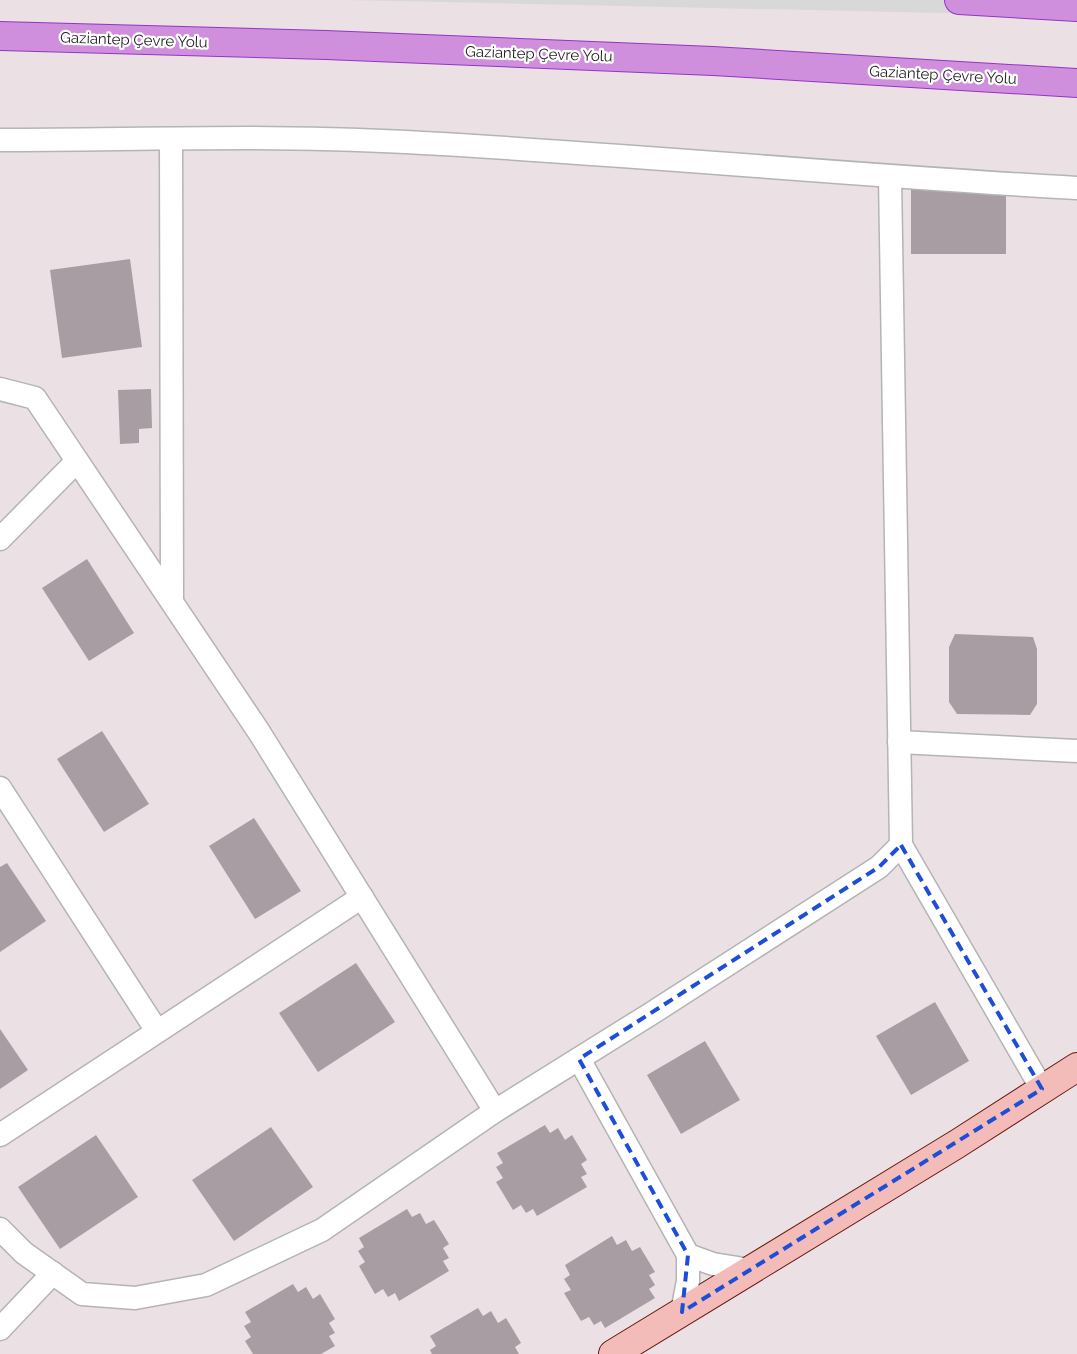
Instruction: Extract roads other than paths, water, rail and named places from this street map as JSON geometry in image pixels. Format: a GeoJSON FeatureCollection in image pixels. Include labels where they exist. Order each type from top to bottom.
{"type":"FeatureCollection","features":[{"type":"Feature","properties":{"kind":"highway"},"geometry":{"type":"LineString","coordinates":[[959,0],[1077,7]]}},
{"type":"Feature","properties":{"kind":"highway","name":"Gaziantep Çevre Yolu"},"geometry":{"type":"LineString","coordinates":[[0,36],[316,45],[713,61],[1077,83]]}},
{"type":"Feature","properties":{"kind":"street"},"geometry":{"type":"LineString","coordinates":[[0,140],[420,142],[890,177],[1077,188]]}},
{"type":"Feature","properties":{"kind":"street"},"geometry":{"type":"LineString","coordinates":[[171,140],[172,601]]}},
{"type":"Feature","properties":{"kind":"street"},"geometry":{"type":"LineString","coordinates":[[890,177],[901,845],[1042,1089]]}},
{"type":"Feature","properties":{"kind":"street"},"geometry":{"type":"LineString","coordinates":[[0,389],[35,398],[259,732],[495,1111]]}},
{"type":"Feature","properties":{"kind":"street"},"geometry":{"type":"LineString","coordinates":[[0,539],[77,460]]}},
{"type":"Feature","properties":{"kind":"street"},"geometry":{"type":"LineString","coordinates":[[899,742],[1077,751]]}},
{"type":"Feature","properties":{"kind":"street"},"geometry":{"type":"LineString","coordinates":[[0,788],[157,1032]]}},
{"type":"Feature","properties":{"kind":"street"},"geometry":{"type":"LineString","coordinates":[[0,1229],[24,1253],[82,1294],[135,1298],[206,1285],[322,1230],[495,1111],[879,867],[901,845]]}},
{"type":"Feature","properties":{"kind":"street"},"geometry":{"type":"LineString","coordinates":[[0,1135],[362,897]]}},
{"type":"Feature","properties":{"kind":"street"},"geometry":{"type":"LineString","coordinates":[[579,1059],[688,1255],[688,1281],[682,1312]]}},
{"type":"Feature","properties":{"kind":"street"},"geometry":{"type":"LineString","coordinates":[[613,1354],[957,1144],[1077,1067]]}},
{"type":"Feature","properties":{"kind":"street"},"geometry":{"type":"LineString","coordinates":[[688,1255],[713,1264],[750,1270]]}},
{"type":"Feature","properties":{"kind":"street"},"geometry":{"type":"LineString","coordinates":[[0,1329],[53,1273]]}}]}
